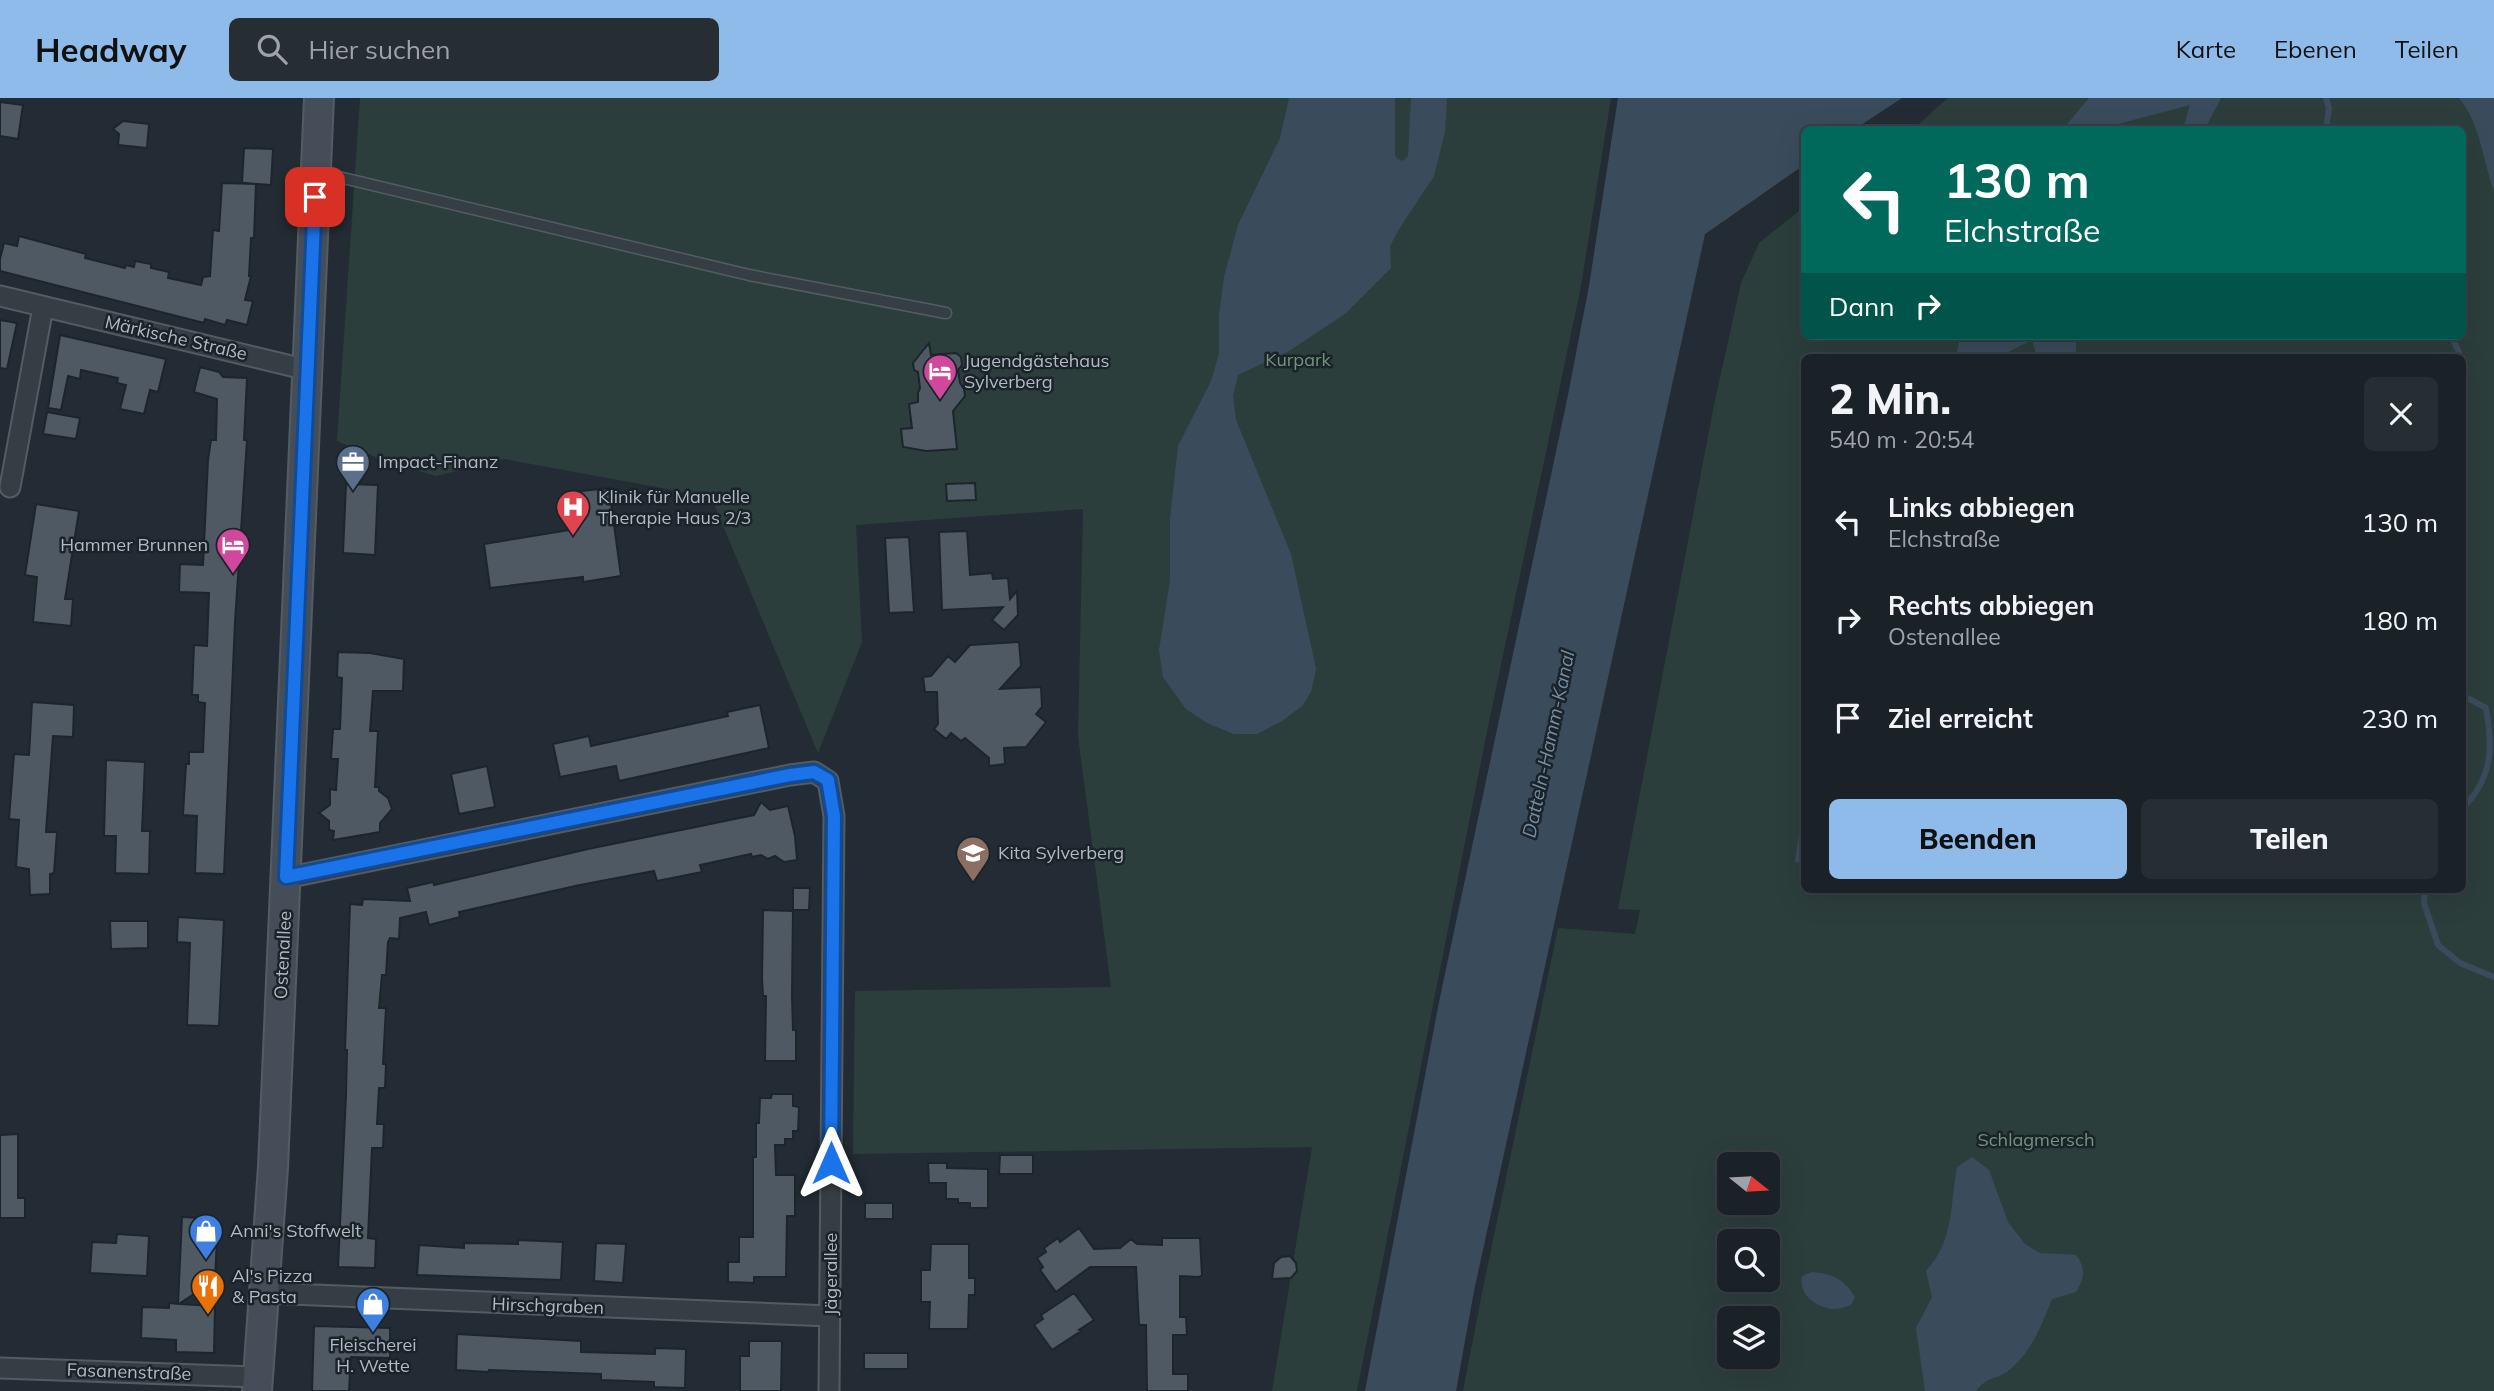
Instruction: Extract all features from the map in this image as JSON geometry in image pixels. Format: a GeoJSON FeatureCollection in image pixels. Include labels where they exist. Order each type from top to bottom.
{"type":"FeatureCollection","features":[{"type":"Feature","properties":{"kind":"main road","name":"Ostenallee"},"geometry":{"type":"LineString","coordinates":[[257,1384],[266,1293],[319,98]]}},
{"type":"Feature","properties":{"kind":"street","name":"Märkische Straße"},"geometry":{"type":"LineString","coordinates":[[0,296],[308,370]]}},
{"type":"Feature","properties":{"kind":"street"},"geometry":{"type":"LineString","coordinates":[[10,487],[43,307]]}},
{"type":"Feature","properties":{"kind":"street","name":"Jägerallee"},"geometry":{"type":"LineString","coordinates":[[286,877],[790,775],[814,772],[828,780],[834,816],[829,1391]]}},
{"type":"Feature","properties":{"kind":"street","name":"Hirschgraben"},"geometry":{"type":"LineString","coordinates":[[266,1293],[831,1316]]}},
{"type":"Feature","properties":{"kind":"street","name":"Fasanenstraße"},"geometry":{"type":"LineString","coordinates":[[0,1368],[257,1384]]}},
{"type":"Feature","properties":{"kind":"lane"},"geometry":{"type":"LineString","coordinates":[[316,172],[749,275],[946,313]]}},
{"type":"Feature","properties":{"kind":"green space","name":"Kurpark"},"geometry":{"type":"Polygon","coordinates":[[[360,98],[1611,98],[1581,286],[1486,736],[1357,1391],[1272,1391],[1312,1147],[853,1154],[855,991],[1111,987],[1078,736],[1083,509],[856,525],[862,642],[818,753],[711,497],[504,459],[436,476],[385,461],[337,441],[360,98]]]}},
{"type":"Feature","properties":{"kind":"green space","name":"Schlagmersch"},"geometry":{"type":"Polygon","coordinates":[[[1948,98],[2485,98],[2494,154],[2494,1391],[1463,1391],[1558,928],[1635,934],[1640,910],[1618,909],[1713,410],[1741,283],[1759,243],[1801,209],[1801,340],[2466,340],[2466,126],[1916,126],[1948,98]]]}},
{"type":"Feature","properties":{"kind":"water"},"geometry":{"type":"Polygon","coordinates":[[[1289,98],[1395,98],[1395,155],[1403,161],[1408,156],[1411,98],[1447,98],[1445,132],[1434,176],[1390,246],[1391,268],[1345,314],[1289,351],[1238,375],[1233,396],[1236,420],[1291,554],[1316,669],[1311,692],[1302,706],[1282,721],[1257,734],[1234,734],[1207,723],[1186,709],[1163,677],[1159,650],[1170,581],[1170,519],[1178,446],[1211,381],[1219,354],[1219,316],[1224,277],[1238,225],[1280,138],[1289,98]]]}},
{"type":"Feature","properties":{"kind":"water","name":"Datteln-Hamm-Kanal"},"geometry":{"type":"Polygon","coordinates":[[[1618,98],[1902,98],[1860,126],[1801,126],[1801,167],[1705,234],[1474,1291],[1456,1391],[1365,1391],[1439,1002],[1589,286],[1618,98]]]}},
{"type":"Feature","properties":{"kind":"water"},"geometry":{"type":"Polygon","coordinates":[[[2089,98],[2221,98],[2207,126],[2184,126],[2190,105],[2110,126],[2066,126],[2089,98]]]}},
{"type":"Feature","properties":{"kind":"water"},"geometry":{"type":"Polygon","coordinates":[[[2459,98],[2494,98],[2494,191],[2472,119],[2459,98]]]}},
{"type":"Feature","properties":{"kind":"water"},"geometry":{"type":"Polygon","coordinates":[[[1959,340],[2032,340],[2004,354],[1957,354],[1959,340]]]}},
{"type":"Feature","properties":{"kind":"water"},"geometry":{"type":"Polygon","coordinates":[[[2032,340],[2076,340],[2076,354],[2036,354],[2032,340]]]}},
{"type":"Feature","properties":{"kind":"water"},"geometry":{"type":"Polygon","coordinates":[[[1801,820],[1801,863],[1795,862],[1801,820]]]}},
{"type":"Feature","properties":{"kind":"water"},"geometry":{"type":"Polygon","coordinates":[[[1972,1157],[1989,1170],[2008,1222],[2025,1244],[2040,1253],[2076,1255],[2083,1269],[2083,1277],[2076,1292],[2052,1299],[2030,1347],[2008,1371],[1985,1382],[1976,1391],[1925,1391],[1916,1328],[1932,1297],[1926,1271],[1942,1247],[1946,1235],[1957,1167],[1972,1157]]]}},
{"type":"Feature","properties":{"kind":"water"},"geometry":{"type":"Polygon","coordinates":[[[1812,1272],[1832,1276],[1847,1286],[1855,1297],[1851,1305],[1838,1309],[1827,1308],[1810,1299],[1801,1283],[1802,1276],[1812,1272]]]}},
{"type":"Feature","properties":{"kind":"building"},"geometry":{"type":"Polygon","coordinates":[[[0,102],[23,105],[18,139],[0,136],[0,102]]]}},
{"type":"Feature","properties":{"kind":"building"},"geometry":{"type":"Polygon","coordinates":[[[123,121],[149,124],[147,148],[118,145],[119,134],[113,129],[123,121]]]}},
{"type":"Feature","properties":{"kind":"building"},"geometry":{"type":"Polygon","coordinates":[[[244,148],[273,149],[271,185],[242,183],[244,148]]]}},
{"type":"Feature","properties":{"kind":"building"},"geometry":{"type":"Polygon","coordinates":[[[222,183],[256,184],[251,276],[245,300],[253,301],[247,325],[227,320],[225,325],[205,319],[204,323],[0,271],[4,243],[17,246],[19,236],[86,254],[85,258],[125,268],[126,265],[134,267],[135,261],[151,264],[151,268],[169,272],[168,278],[201,285],[203,277],[210,276],[213,230],[219,231],[222,183]]]}},
{"type":"Feature","properties":{"kind":"building"},"geometry":{"type":"Polygon","coordinates":[[[0,320],[17,323],[7,369],[0,368],[0,320]]]}},
{"type":"Feature","properties":{"kind":"building"},"geometry":{"type":"Polygon","coordinates":[[[60,335],[166,359],[158,392],[150,390],[144,414],[120,409],[126,385],[117,383],[118,378],[81,370],[80,379],[68,376],[61,410],[48,408],[60,335]]]}},
{"type":"Feature","properties":{"kind":"building","name":"Jugendgästehaus Sylverberg"},"geometry":{"type":"Polygon","coordinates":[[[929,343],[931,355],[956,353],[961,357],[962,365],[958,370],[965,396],[953,411],[957,449],[926,451],[903,447],[901,429],[912,428],[909,404],[918,402],[920,388],[918,372],[914,370],[913,363],[929,343]]]}},
{"type":"Feature","properties":{"kind":"building"},"geometry":{"type":"Polygon","coordinates":[[[200,367],[219,372],[223,377],[247,378],[244,440],[247,440],[235,622],[224,874],[195,873],[197,816],[183,815],[189,752],[203,752],[205,703],[198,702],[198,695],[192,695],[194,645],[207,646],[209,593],[179,592],[180,564],[203,565],[208,460],[211,440],[216,440],[217,399],[194,392],[200,367]]]}},
{"type":"Feature","properties":{"kind":"building"},"geometry":{"type":"Polygon","coordinates":[[[47,412],[80,418],[76,439],[43,434],[47,412]]]}},
{"type":"Feature","properties":{"kind":"building"},"geometry":{"type":"Polygon","coordinates":[[[975,483],[976,500],[947,501],[946,484],[975,483]]]}},
{"type":"Feature","properties":{"kind":"building"},"geometry":{"type":"Polygon","coordinates":[[[346,484],[378,485],[375,555],[343,553],[346,484]]]}},
{"type":"Feature","properties":{"kind":"building","name":"Klinik für Manuelle Therapie Haus 2/3"},"geometry":{"type":"Polygon","coordinates":[[[609,488],[621,576],[583,582],[583,577],[490,588],[484,544],[576,529],[572,492],[609,488]]]}},
{"type":"Feature","properties":{"kind":"building"},"geometry":{"type":"Polygon","coordinates":[[[36,504],[79,511],[65,599],[73,599],[71,626],[33,622],[37,577],[25,575],[36,504]]]}},
{"type":"Feature","properties":{"kind":"building"},"geometry":{"type":"Polygon","coordinates":[[[967,531],[970,575],[992,573],[993,579],[1008,578],[1010,599],[1017,591],[1018,615],[1004,630],[992,620],[1003,607],[942,610],[939,532],[967,531]]]}},
{"type":"Feature","properties":{"kind":"building"},"geometry":{"type":"Polygon","coordinates":[[[909,537],[914,612],[889,613],[885,538],[909,537]]]}},
{"type":"Feature","properties":{"kind":"building"},"geometry":{"type":"Polygon","coordinates":[[[1019,642],[1021,666],[1000,689],[1041,687],[1042,707],[1036,714],[1046,722],[1026,747],[1004,748],[1005,764],[989,766],[989,758],[965,738],[961,741],[951,733],[946,739],[934,729],[938,724],[937,692],[925,692],[923,677],[931,676],[948,656],[955,662],[970,645],[1019,642]]]}},
{"type":"Feature","properties":{"kind":"building"},"geometry":{"type":"Polygon","coordinates":[[[338,652],[370,653],[404,659],[403,691],[373,691],[370,731],[378,731],[375,787],[379,787],[379,791],[388,798],[392,809],[380,823],[380,832],[333,840],[334,831],[329,830],[329,821],[319,813],[330,805],[330,789],[336,790],[338,759],[331,759],[333,729],[340,729],[342,678],[337,677],[338,652]]]}},
{"type":"Feature","properties":{"kind":"building"},"geometry":{"type":"Polygon","coordinates":[[[32,702],[74,705],[73,737],[53,736],[46,832],[57,832],[54,873],[50,874],[50,894],[30,895],[29,869],[16,867],[19,820],[9,819],[14,754],[29,755],[32,702]]]}},
{"type":"Feature","properties":{"kind":"building"},"geometry":{"type":"Polygon","coordinates":[[[760,705],[769,748],[619,781],[616,766],[560,777],[553,744],[589,736],[591,746],[728,716],[727,712],[760,705]]]}},
{"type":"Feature","properties":{"kind":"building"},"geometry":{"type":"Polygon","coordinates":[[[106,760],[145,762],[142,831],[150,831],[149,874],[115,873],[116,836],[104,836],[106,760]]]}},
{"type":"Feature","properties":{"kind":"building"},"geometry":{"type":"Polygon","coordinates":[[[487,766],[495,807],[459,814],[451,774],[487,766]]]}},
{"type":"Feature","properties":{"kind":"building"},"geometry":{"type":"Polygon","coordinates":[[[761,802],[770,810],[788,806],[797,860],[784,862],[775,856],[768,859],[761,855],[752,857],[751,854],[700,865],[702,872],[657,881],[654,871],[580,885],[459,912],[460,917],[429,925],[426,912],[400,918],[399,939],[390,938],[388,942],[386,975],[382,975],[379,1008],[386,1008],[383,1064],[386,1064],[385,1088],[379,1088],[377,1124],[384,1124],[383,1148],[372,1148],[368,1238],[376,1239],[375,1268],[338,1267],[346,1095],[350,904],[362,905],[363,899],[410,901],[407,888],[433,882],[434,885],[588,849],[754,815],[761,802]]]}},
{"type":"Feature","properties":{"kind":"building"},"geometry":{"type":"Polygon","coordinates":[[[793,888],[810,888],[809,910],[793,910],[793,888]]]}},
{"type":"Feature","properties":{"kind":"building"},"geometry":{"type":"Polygon","coordinates":[[[763,910],[793,911],[792,996],[796,1061],[765,1061],[763,910]]]}},
{"type":"Feature","properties":{"kind":"building"},"geometry":{"type":"Polygon","coordinates":[[[178,917],[224,920],[219,1026],[187,1025],[190,943],[177,942],[178,917]]]}},
{"type":"Feature","properties":{"kind":"building"},"geometry":{"type":"Polygon","coordinates":[[[110,921],[148,921],[148,948],[111,949],[110,921]]]}},
{"type":"Feature","properties":{"kind":"building"},"geometry":{"type":"Polygon","coordinates":[[[772,1094],[793,1094],[793,1106],[799,1107],[798,1131],[793,1131],[793,1139],[785,1139],[785,1145],[775,1145],[776,1175],[795,1175],[795,1216],[787,1216],[786,1277],[754,1277],[754,1283],[728,1282],[728,1262],[739,1262],[739,1237],[753,1237],[753,1157],[756,1157],[756,1123],[759,1123],[760,1098],[771,1098],[772,1094]]]}},
{"type":"Feature","properties":{"kind":"building"},"geometry":{"type":"Polygon","coordinates":[[[18,1134],[18,1198],[25,1198],[25,1218],[0,1218],[0,1135],[18,1134]]]}},
{"type":"Feature","properties":{"kind":"building"},"geometry":{"type":"Polygon","coordinates":[[[1000,1155],[1033,1155],[1033,1174],[999,1174],[1000,1155]]]}},
{"type":"Feature","properties":{"kind":"building"},"geometry":{"type":"Polygon","coordinates":[[[928,1163],[947,1163],[947,1168],[988,1169],[988,1208],[970,1208],[970,1203],[946,1199],[946,1183],[929,1183],[928,1163]]]}},
{"type":"Feature","properties":{"kind":"building"},"geometry":{"type":"Polygon","coordinates":[[[865,1203],[893,1203],[893,1219],[865,1219],[865,1203]]]}},
{"type":"Feature","properties":{"kind":"building"},"geometry":{"type":"Polygon","coordinates":[[[182,1217],[218,1219],[215,1280],[179,1304],[215,1306],[214,1353],[176,1352],[176,1340],[141,1338],[142,1307],[169,1308],[169,1303],[178,1304],[182,1217]]]}},
{"type":"Feature","properties":{"kind":"building"},"geometry":{"type":"Polygon","coordinates":[[[1079,1228],[1094,1249],[1120,1248],[1131,1239],[1137,1244],[1162,1245],[1162,1238],[1200,1238],[1202,1275],[1180,1276],[1180,1317],[1186,1317],[1187,1335],[1173,1335],[1173,1374],[1188,1374],[1188,1391],[1147,1391],[1146,1325],[1139,1325],[1136,1267],[1090,1267],[1056,1292],[1040,1270],[1043,1267],[1037,1258],[1046,1252],[1044,1248],[1058,1238],[1060,1242],[1079,1228]]]}},
{"type":"Feature","properties":{"kind":"building"},"geometry":{"type":"Polygon","coordinates":[[[117,1234],[149,1236],[147,1276],[90,1273],[92,1242],[116,1243],[117,1234]]]}},
{"type":"Feature","properties":{"kind":"building"},"geometry":{"type":"Polygon","coordinates":[[[518,1240],[563,1242],[561,1280],[417,1275],[419,1245],[464,1248],[464,1243],[518,1244],[518,1240]]]}},
{"type":"Feature","properties":{"kind":"building"},"geometry":{"type":"Polygon","coordinates":[[[596,1243],[626,1244],[623,1283],[594,1281],[596,1243]]]}},
{"type":"Feature","properties":{"kind":"building"},"geometry":{"type":"Polygon","coordinates":[[[931,1244],[969,1244],[969,1278],[975,1278],[975,1295],[969,1295],[968,1329],[929,1329],[930,1302],[921,1302],[921,1270],[930,1270],[931,1244]]]}},
{"type":"Feature","properties":{"kind":"building"},"geometry":{"type":"Polygon","coordinates":[[[1290,1256],[1296,1263],[1297,1271],[1291,1278],[1272,1279],[1274,1263],[1281,1257],[1290,1256]]]}},
{"type":"Feature","properties":{"kind":"building"},"geometry":{"type":"Polygon","coordinates":[[[1074,1293],[1094,1320],[1052,1350],[1034,1325],[1043,1319],[1041,1315],[1074,1293]]]}},
{"type":"Feature","properties":{"kind":"building"},"geometry":{"type":"Polygon","coordinates":[[[314,1326],[390,1328],[390,1358],[351,1357],[349,1391],[312,1391],[314,1326]]]}},
{"type":"Feature","properties":{"kind":"building"},"geometry":{"type":"Polygon","coordinates":[[[457,1334],[581,1341],[581,1352],[655,1354],[655,1348],[686,1349],[685,1388],[654,1387],[654,1382],[601,1380],[601,1374],[456,1370],[457,1334]]]}},
{"type":"Feature","properties":{"kind":"building"},"geometry":{"type":"Polygon","coordinates":[[[749,1341],[782,1341],[781,1391],[740,1391],[740,1356],[749,1356],[749,1341]]]}},
{"type":"Feature","properties":{"kind":"building"},"geometry":{"type":"Polygon","coordinates":[[[864,1353],[908,1353],[908,1369],[864,1369],[864,1353]]]}},
{"type":"Feature","properties":{"kind":"waterway"},"geometry":{"type":"LineString","coordinates":[[2326,98],[2329,108],[2327,126]]}},
{"type":"Feature","properties":{"kind":"waterway"},"geometry":{"type":"LineString","coordinates":[[2453,340],[2459,354]]}},
{"type":"Feature","properties":{"kind":"waterway"},"geometry":{"type":"LineString","coordinates":[[2466,697],[2486,708],[2490,737],[2485,774],[2466,804]]}},
{"type":"Feature","properties":{"kind":"waterway"},"geometry":{"type":"LineString","coordinates":[[2425,893],[2424,903],[2438,945],[2460,963],[2494,977]]}},
{"type":"Feature","properties":{"kind":"place","name":"Jugendgästehaus Sylverberg"},"geometry":{"type":"Point","coordinates":[940,401]}},
{"type":"Feature","properties":{"kind":"place","name":"Impact-Finanz"},"geometry":{"type":"Point","coordinates":[353,492]}},
{"type":"Feature","properties":{"kind":"place","name":"Klinik für Manuelle Therapie Haus 2/3"},"geometry":{"type":"Point","coordinates":[573,537]}},
{"type":"Feature","properties":{"kind":"place","name":"Hammer Brunnen"},"geometry":{"type":"Point","coordinates":[233,575]}},
{"type":"Feature","properties":{"kind":"place","name":"Kita Sylverberg"},"geometry":{"type":"Point","coordinates":[973,883]}},
{"type":"Feature","properties":{"kind":"place","name":"Anni's Stoffwelt"},"geometry":{"type":"Point","coordinates":[206,1261]}},
{"type":"Feature","properties":{"kind":"place","name":"Al's Pizza & Pasta"},"geometry":{"type":"Point","coordinates":[208,1316]}},
{"type":"Feature","properties":{"kind":"place","name":"Fleischerei H. Wette"},"geometry":{"type":"Point","coordinates":[373,1334]}},
{"type":"Feature","properties":{"kind":"route"},"geometry":{"type":"LineString","coordinates":[[315,197],[286,877],[814,772],[828,780],[834,816],[831,1163]]}}]}
